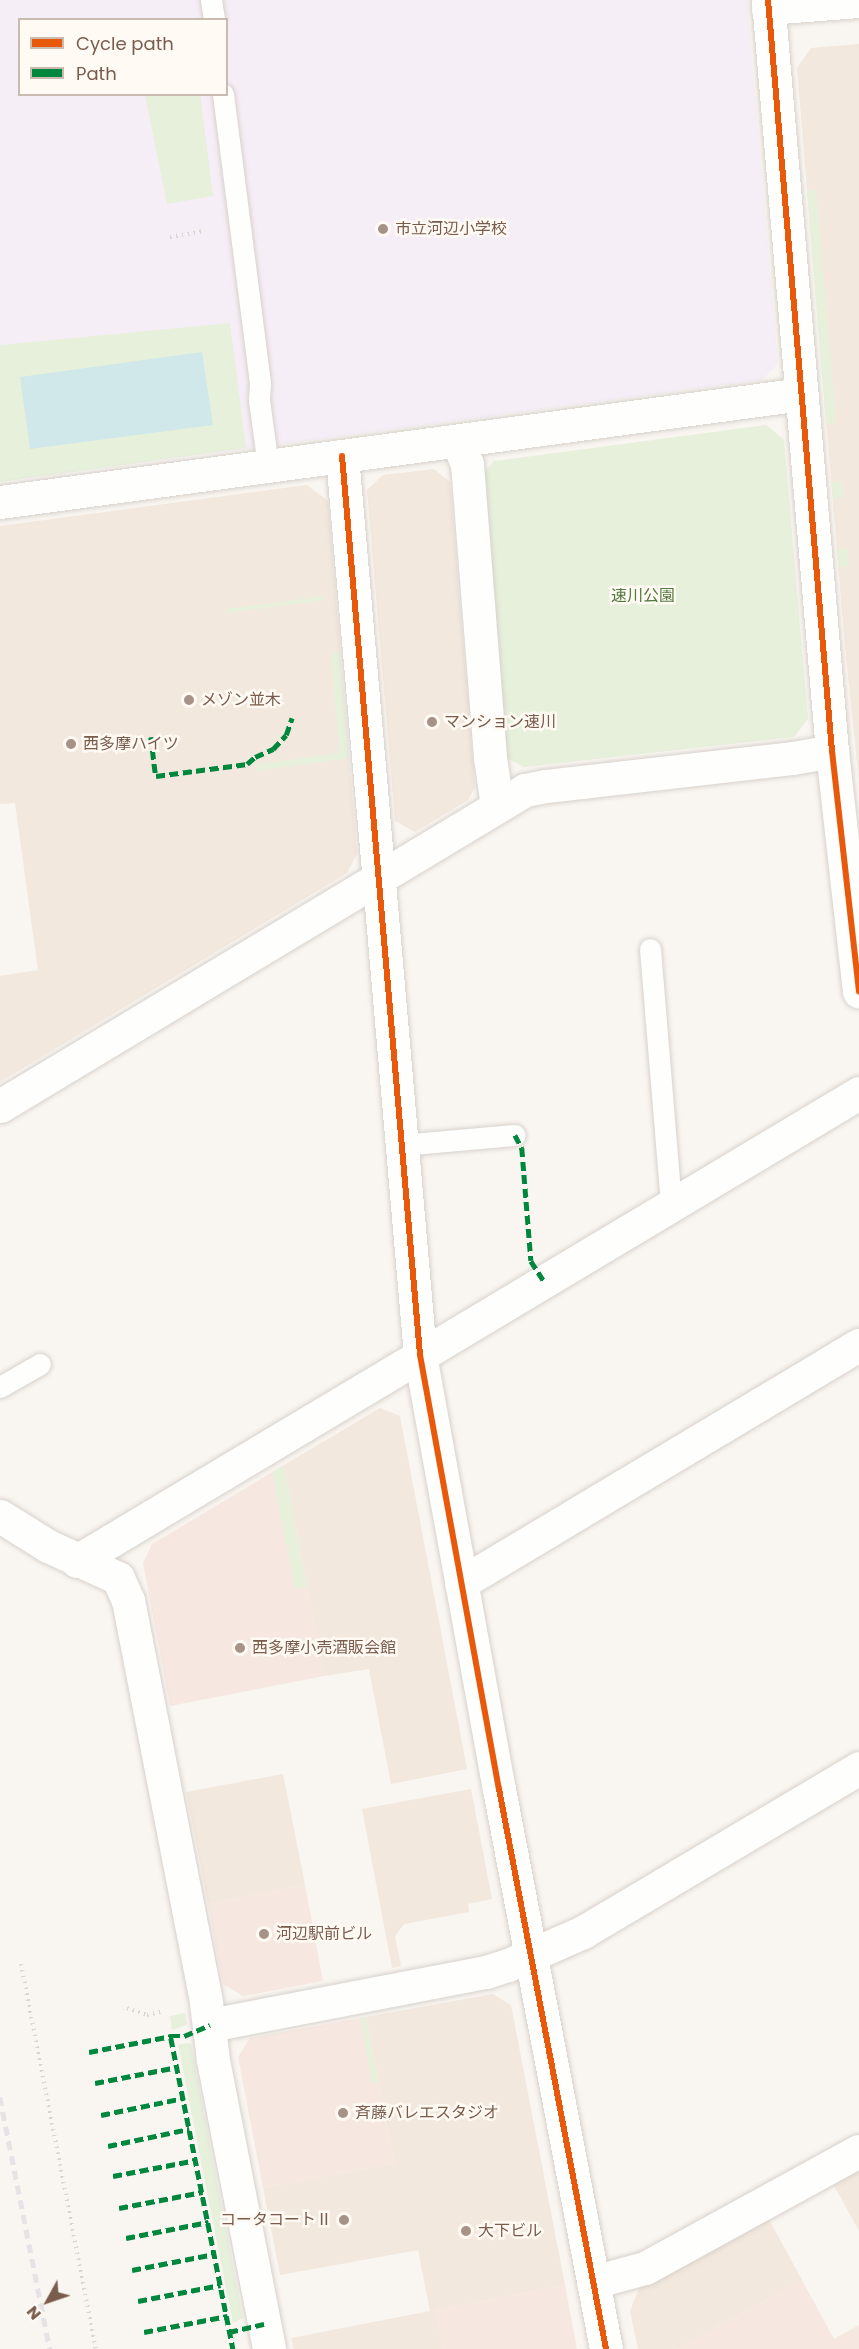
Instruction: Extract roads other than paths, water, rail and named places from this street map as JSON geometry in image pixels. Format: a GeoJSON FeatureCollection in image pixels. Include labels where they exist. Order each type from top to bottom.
{"type":"FeatureCollection","features":[{"type":"Feature","properties":{"kind":"street"},"geometry":{"type":"LineString","coordinates":[[859,1],[768,4],[832,751],[859,991]]}},
{"type":"Feature","properties":{"kind":"street"},"geometry":{"type":"LineString","coordinates":[[0,502],[802,394]]}},
{"type":"Feature","properties":{"kind":"street"},"geometry":{"type":"LineString","coordinates":[[458,442],[466,464],[490,757],[497,806]]}},
{"type":"Feature","properties":{"kind":"street"},"geometry":{"type":"LineString","coordinates":[[342,456],[420,1355],[606,2349]]}},
{"type":"Feature","properties":{"kind":"street"},"geometry":{"type":"LineString","coordinates":[[0,1106],[525,790],[793,758],[832,751]]}},
{"type":"Feature","properties":{"kind":"street"},"geometry":{"type":"LineString","coordinates":[[77,1562],[859,1093]]}},
{"type":"Feature","properties":{"kind":"street"},"geometry":{"type":"LineString","coordinates":[[461,1583],[859,1345]]}},
{"type":"Feature","properties":{"kind":"street"},"geometry":{"type":"LineString","coordinates":[[0,1516],[77,1562],[118,1578],[128,1600],[210,2025],[213,2060],[269,2349]]}},
{"type":"Feature","properties":{"kind":"street"},"geometry":{"type":"LineString","coordinates":[[210,2025],[486,1972],[531,1955],[584,1932],[859,1768]]}},
{"type":"Feature","properties":{"kind":"street"},"geometry":{"type":"LineString","coordinates":[[593,2282],[645,2268],[859,2151]]}},
{"type":"Feature","properties":{"kind":"lane"},"geometry":{"type":"LineString","coordinates":[[211,0],[214,18]]}},
{"type":"Feature","properties":{"kind":"lane"},"geometry":{"type":"LineString","coordinates":[[224,96],[268,466]]}},
{"type":"Feature","properties":{"kind":"lane"},"geometry":{"type":"LineString","coordinates":[[650,948],[671,1205]]}},
{"type":"Feature","properties":{"kind":"lane"},"geometry":{"type":"LineString","coordinates":[[400,1145],[515,1135]]}},
{"type":"Feature","properties":{"kind":"lane"},"geometry":{"type":"LineString","coordinates":[[0,1387],[40,1364]]}},
{"type":"Feature","properties":{"kind":"water"},"geometry":{"type":"Polygon","coordinates":[[[202,352],[213,425],[30,449],[20,377],[202,352]]]}},
{"type":"Feature","properties":{"kind":"railway"},"geometry":{"type":"LineString","coordinates":[[0,2097],[50,2349]]}},
{"type":"Feature","properties":{"kind":"place","name":"市立河辺小学校"},"geometry":{"type":"Point","coordinates":[383,229]}},
{"type":"Feature","properties":{"kind":"place","name":"メゾン並木"},"geometry":{"type":"Point","coordinates":[189,700]}},
{"type":"Feature","properties":{"kind":"place","name":"マンション速川"},"geometry":{"type":"Point","coordinates":[432,722]}},
{"type":"Feature","properties":{"kind":"place","name":"西多摩ハイツ"},"geometry":{"type":"Point","coordinates":[71,744]}},
{"type":"Feature","properties":{"kind":"place","name":"西多摩小売酒販会館"},"geometry":{"type":"Point","coordinates":[240,1648]}},
{"type":"Feature","properties":{"kind":"place","name":"河辺駅前ビル"},"geometry":{"type":"Point","coordinates":[264,1934]}},
{"type":"Feature","properties":{"kind":"place","name":"斉藤バレエスタジオ"},"geometry":{"type":"Point","coordinates":[343,2113]}},
{"type":"Feature","properties":{"kind":"place","name":"コータコートⅡ"},"geometry":{"type":"Point","coordinates":[344,2220]}},
{"type":"Feature","properties":{"kind":"place","name":"大下ビル"},"geometry":{"type":"Point","coordinates":[466,2231]}},
{"type":"Feature","properties":{"kind":"park label","name":"速川公園"},"geometry":{"type":"Point","coordinates":[643,596]}}]}
